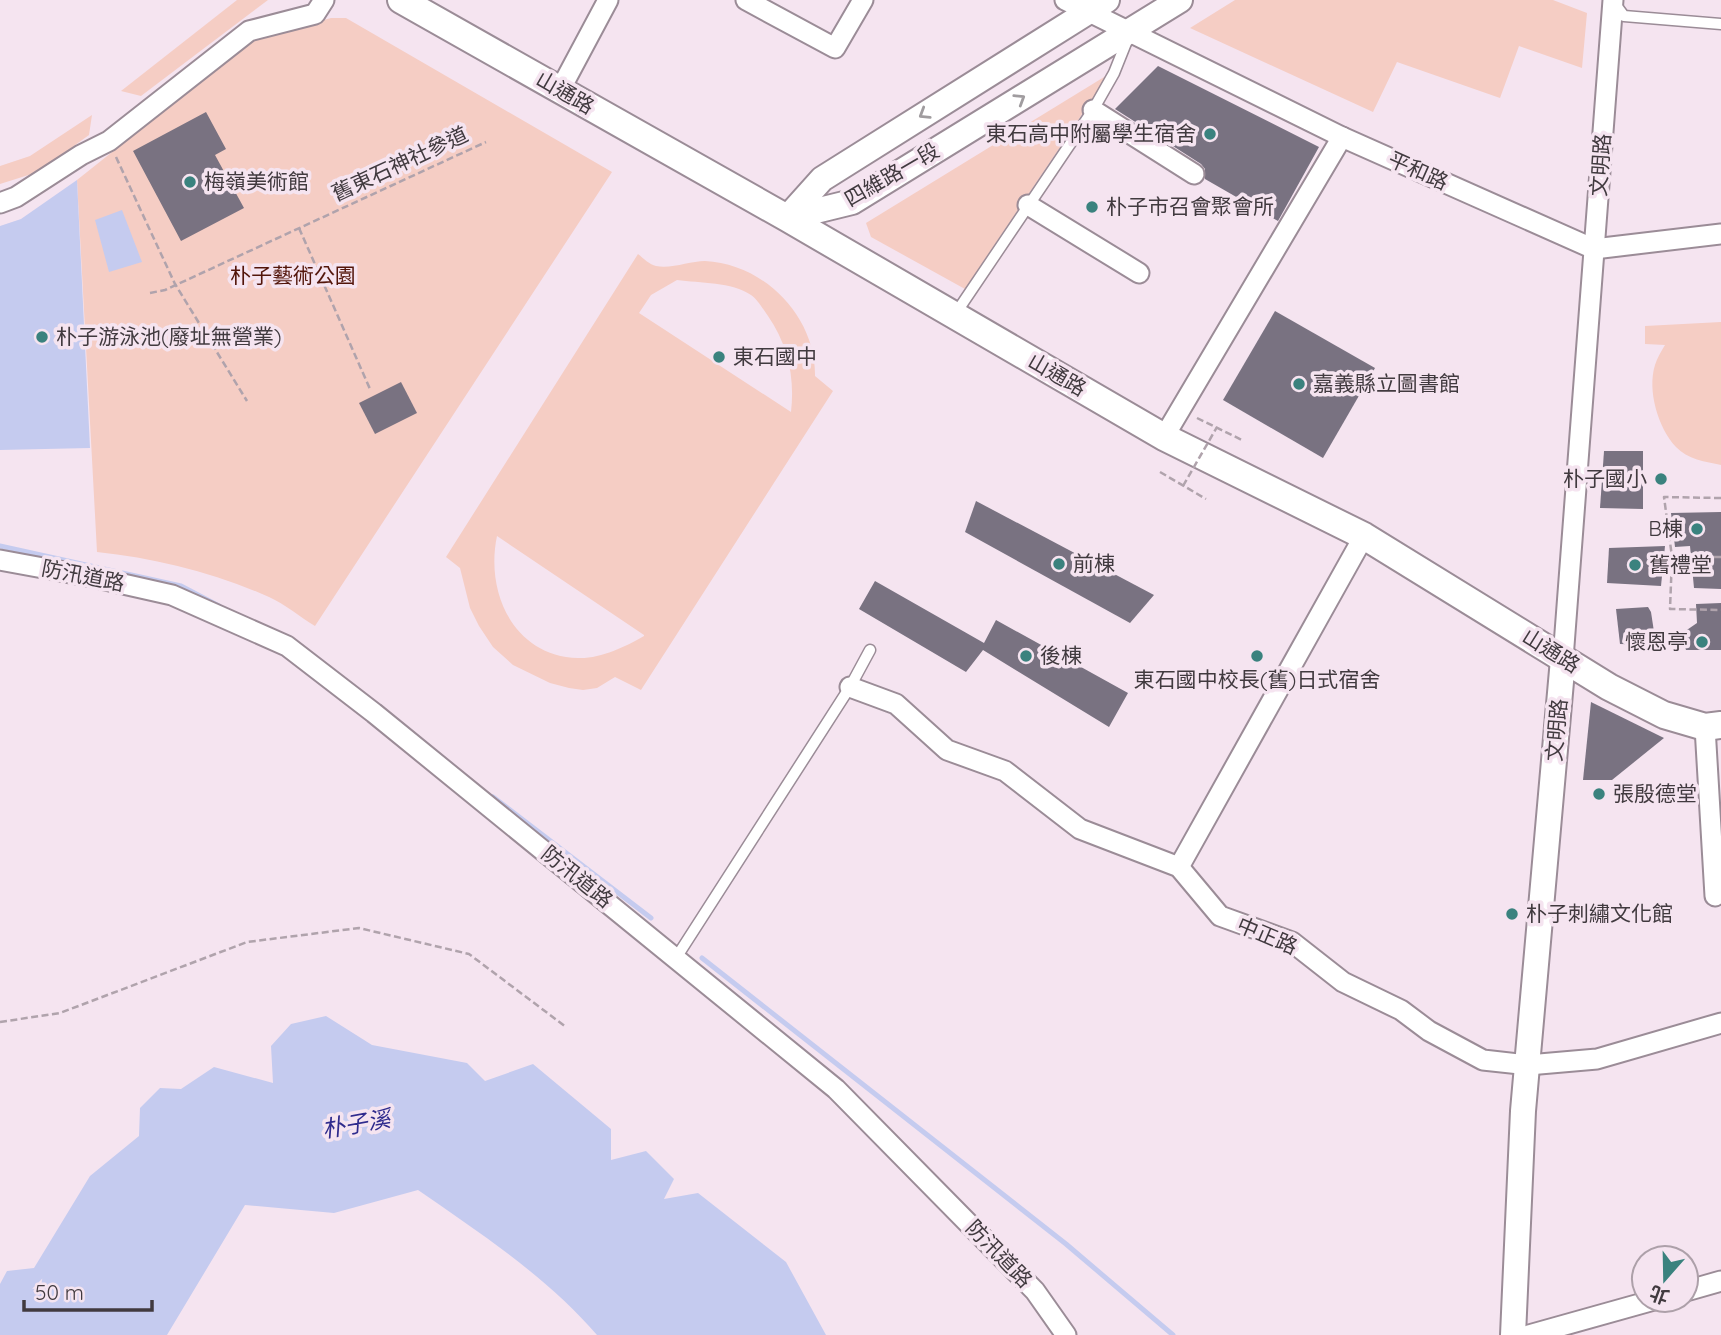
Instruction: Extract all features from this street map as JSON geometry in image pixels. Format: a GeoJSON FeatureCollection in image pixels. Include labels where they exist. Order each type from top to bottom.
{"type":"FeatureCollection","features":[{"type":"Feature","properties":{"kind":"main road","name":"山通路"},"geometry":{"type":"LineString","coordinates":[[401,0],[787,218],[1164,437],[1364,536],[1609,687],[1664,715],[1713,726]]}},
{"type":"Feature","properties":{"kind":"street"},"geometry":{"type":"LineString","coordinates":[[0,203],[16,197],[108,141],[249,31],[315,14],[324,0]]}},
{"type":"Feature","properties":{"kind":"street"},"geometry":{"type":"LineString","coordinates":[[560,90],[608,0]]}},
{"type":"Feature","properties":{"kind":"street"},"geometry":{"type":"LineString","coordinates":[[746,0],[835,48],[863,0]]}},
{"type":"Feature","properties":{"kind":"street","name":"平和路"},"geometry":{"type":"LineString","coordinates":[[1065,0],[1097,6],[1130,31],[1342,137],[1594,249]]}},
{"type":"Feature","properties":{"kind":"street","name":"四維路一段"},"geometry":{"type":"LineString","coordinates":[[787,218],[852,202],[1180,0]]}},
{"type":"Feature","properties":{"kind":"street","name":"文明路"},"geometry":{"type":"LineString","coordinates":[[1513,1335],[1523,1111],[1563,659],[1612,0]]}},
{"type":"Feature","properties":{"kind":"street","name":"四維路一段"},"geometry":{"type":"LineString","coordinates":[[787,218],[822,179],[1097,6]]}},
{"type":"Feature","properties":{"kind":"street"},"geometry":{"type":"LineString","coordinates":[[1093,110],[1195,174]]}},
{"type":"Feature","properties":{"kind":"street"},"geometry":{"type":"LineString","coordinates":[[1164,437],[1342,137]]}},
{"type":"Feature","properties":{"kind":"street"},"geometry":{"type":"LineString","coordinates":[[1028,205],[1139,273]]}},
{"type":"Feature","properties":{"kind":"street"},"geometry":{"type":"LineString","coordinates":[[1594,249],[1721,234]]}},
{"type":"Feature","properties":{"kind":"street"},"geometry":{"type":"LineString","coordinates":[[1179,867],[1364,536]]}},
{"type":"Feature","properties":{"kind":"street","name":"防汛道路"},"geometry":{"type":"LineString","coordinates":[[0,560],[172,595],[287,646],[374,713],[836,1088],[1035,1291],[1066,1335]]}},
{"type":"Feature","properties":{"kind":"street","name":"中正路"},"geometry":{"type":"LineString","coordinates":[[850,687],[896,704],[947,750],[1005,771],[1080,829],[1179,867],[1220,916],[1292,942],[1343,982],[1401,1010],[1429,1031],[1483,1060],[1528,1065],[1597,1059],[1721,1023]]}},
{"type":"Feature","properties":{"kind":"street"},"geometry":{"type":"LineString","coordinates":[[1713,726],[1715,896]]}},
{"type":"Feature","properties":{"kind":"street"},"geometry":{"type":"LineString","coordinates":[[1700,1287],[1721,1281]]}},
{"type":"Feature","properties":{"kind":"street"},"geometry":{"type":"LineString","coordinates":[[1529,1335],[1630,1307]]}},
{"type":"Feature","properties":{"kind":"lane"},"geometry":{"type":"LineString","coordinates":[[1612,0],[1625,16],[1721,24]]}},
{"type":"Feature","properties":{"kind":"lane"},"geometry":{"type":"LineString","coordinates":[[954,316],[1093,110],[1114,73],[1130,31]]}},
{"type":"Feature","properties":{"kind":"lane"},"geometry":{"type":"LineString","coordinates":[[676,958],[850,687],[870,650]]}},
{"type":"Feature","properties":{"kind":"path"},"geometry":{"type":"LineString","coordinates":[[108,141],[175,284],[247,401]]}},
{"type":"Feature","properties":{"kind":"path","name":"舊東石神社參道"},"geometry":{"type":"LineString","coordinates":[[150,293],[165,290],[486,142]]}},
{"type":"Feature","properties":{"kind":"path"},"geometry":{"type":"LineString","coordinates":[[299,228],[370,389]]}},
{"type":"Feature","properties":{"kind":"path"},"geometry":{"type":"LineString","coordinates":[[1196,417],[1242,440]]}},
{"type":"Feature","properties":{"kind":"path"},"geometry":{"type":"LineString","coordinates":[[1183,486],[1217,427]]}},
{"type":"Feature","properties":{"kind":"path"},"geometry":{"type":"LineString","coordinates":[[1160,472],[1206,499]]}},
{"type":"Feature","properties":{"kind":"path"},"geometry":{"type":"LineString","coordinates":[[1721,498],[1664,497],[1672,557],[1670,609],[1721,610]]}},
{"type":"Feature","properties":{"kind":"path"},"geometry":{"type":"LineString","coordinates":[[1672,557],[1721,557]]}},
{"type":"Feature","properties":{"kind":"path"},"geometry":{"type":"LineString","coordinates":[[0,1022],[60,1013],[247,942],[359,928],[468,954],[566,1027]]}},
{"type":"Feature","properties":{"kind":"green space"},"geometry":{"type":"Polygon","coordinates":[[[237,0],[268,0],[141,96],[121,91],[237,0]]]}},
{"type":"Feature","properties":{"kind":"green space"},"geometry":{"type":"Polygon","coordinates":[[[1235,0],[1553,0],[1587,13],[1582,68],[1519,46],[1500,98],[1397,62],[1373,112],[1190,28],[1235,0]]]}},
{"type":"Feature","properties":{"kind":"green space","name":"朴子藝術公園"},"geometry":{"type":"Polygon","coordinates":[[[331,18],[346,18],[612,172],[315,626],[275,600],[228,581],[141,558],[97,552],[77,180],[254,39],[331,18]]]}},
{"type":"Feature","properties":{"kind":"green space"},"geometry":{"type":"Polygon","coordinates":[[[1109,74],[965,289],[871,237],[866,223],[1109,74]]]}},
{"type":"Feature","properties":{"kind":"green space"},"geometry":{"type":"Polygon","coordinates":[[[92,115],[89,135],[38,172],[0,184],[0,166],[30,156],[92,115]]]}},
{"type":"Feature","properties":{"kind":"green space"},"geometry":{"type":"Polygon","coordinates":[[[638,254],[656,266],[705,261],[727,264],[766,283],[796,314],[807,334],[813,354],[815,376],[833,391],[641,690],[615,677],[597,688],[569,688],[550,683],[513,665],[493,647],[479,626],[470,608],[460,568],[446,557],[638,254]],[[677,280],[651,295],[639,313],[791,412],[791,374],[785,350],[781,338],[762,307],[751,295],[735,288],[677,280]],[[497,536],[494,558],[500,599],[521,634],[537,646],[556,655],[586,658],[612,652],[644,636],[644,635],[497,536]]]}},
{"type":"Feature","properties":{"kind":"green space"},"geometry":{"type":"Polygon","coordinates":[[[1721,322],[1721,465],[1686,454],[1676,447],[1664,430],[1652,386],[1655,365],[1665,345],[1645,344],[1645,326],[1721,322]]]}},
{"type":"Feature","properties":{"kind":"water","name":"朴子游泳池(廢址無營業)"},"geometry":{"type":"Polygon","coordinates":[[[77,180],[90,448],[0,450],[0,226],[21,219],[77,180]]]}},
{"type":"Feature","properties":{"kind":"water"},"geometry":{"type":"Polygon","coordinates":[[[122,210],[142,262],[109,272],[95,220],[122,210]]]}},
{"type":"Feature","properties":{"kind":"water","name":"朴子溪"},"geometry":{"type":"Polygon","coordinates":[[[326,1016],[372,1045],[467,1063],[485,1081],[533,1064],[611,1129],[611,1160],[646,1151],[674,1179],[664,1199],[698,1193],[786,1262],[826,1335],[597,1335],[535,1275],[418,1190],[334,1213],[245,1205],[167,1335],[0,1335],[0,1284],[7,1271],[34,1268],[90,1176],[139,1136],[140,1108],[160,1088],[181,1089],[214,1067],[273,1083],[271,1046],[291,1024],[326,1016]]]}},
{"type":"Feature","properties":{"kind":"building","name":"東石高中附屬學生宿舍"},"geometry":{"type":"Polygon","coordinates":[[[1158,66],[1319,147],[1278,221],[1205,179],[1205,169],[1201,164],[1115,109],[1158,66]]]}},
{"type":"Feature","properties":{"kind":"building","name":"梅嶺美術館"},"geometry":{"type":"Polygon","coordinates":[[[206,112],[226,149],[215,155],[244,208],[181,241],[133,151],[206,112]]]}},
{"type":"Feature","properties":{"kind":"building","name":"嘉義縣立圖書館"},"geometry":{"type":"Polygon","coordinates":[[[1275,311],[1375,368],[1323,458],[1223,400],[1275,311]]]}},
{"type":"Feature","properties":{"kind":"building"},"geometry":{"type":"Polygon","coordinates":[[[401,382],[417,413],[375,434],[359,403],[401,382]]]}},
{"type":"Feature","properties":{"kind":"building"},"geometry":{"type":"Polygon","coordinates":[[[1604,451],[1643,451],[1643,509],[1600,508],[1604,451]]]}},
{"type":"Feature","properties":{"kind":"building","name":"前棟"},"geometry":{"type":"Polygon","coordinates":[[[976,501],[1154,595],[1130,623],[965,532],[976,501]]]}},
{"type":"Feature","properties":{"kind":"building"},"geometry":{"type":"Polygon","coordinates":[[[1721,512],[1721,589],[1694,588],[1690,546],[1675,547],[1671,513],[1721,512]]]}},
{"type":"Feature","properties":{"kind":"building","name":"舊禮堂"},"geometry":{"type":"Polygon","coordinates":[[[1665,546],[1661,586],[1607,583],[1609,548],[1665,546]]]}},
{"type":"Feature","properties":{"kind":"building","name":"後棟"},"geometry":{"type":"Polygon","coordinates":[[[875,581],[984,643],[996,620],[1128,693],[1109,727],[983,650],[966,672],[859,609],[875,581]]]}},
{"type":"Feature","properties":{"kind":"building","name":"懷恩亭"},"geometry":{"type":"Polygon","coordinates":[[[1721,603],[1721,650],[1686,650],[1681,634],[1697,623],[1696,604],[1721,603]]]}},
{"type":"Feature","properties":{"kind":"building"},"geometry":{"type":"Polygon","coordinates":[[[1648,607],[1656,645],[1620,644],[1616,609],[1648,607]]]}},
{"type":"Feature","properties":{"kind":"building"},"geometry":{"type":"Polygon","coordinates":[[[1591,702],[1664,738],[1612,780],[1583,780],[1591,702]]]}},
{"type":"Feature","properties":{"kind":"waterway"},"geometry":{"type":"LineString","coordinates":[[0,546],[181,586],[219,606]]}},
{"type":"Feature","properties":{"kind":"waterway"},"geometry":{"type":"LineString","coordinates":[[493,797],[651,918]]}},
{"type":"Feature","properties":{"kind":"waterway"},"geometry":{"type":"LineString","coordinates":[[702,958],[1066,1244],[1173,1335]]}},
{"type":"Feature","properties":{"kind":"place","name":"東石高中附屬學生宿舍"},"geometry":{"type":"Point","coordinates":[1210,134]}},
{"type":"Feature","properties":{"kind":"place","name":"梅嶺美術館"},"geometry":{"type":"Point","coordinates":[190,182]}},
{"type":"Feature","properties":{"kind":"place","name":"朴子市召會聚會所"},"geometry":{"type":"Point","coordinates":[1092,207]}},
{"type":"Feature","properties":{"kind":"place","name":"朴子游泳池(廢址無營業)"},"geometry":{"type":"Point","coordinates":[42,337]}},
{"type":"Feature","properties":{"kind":"place","name":"東石國中"},"geometry":{"type":"Point","coordinates":[719,357]}},
{"type":"Feature","properties":{"kind":"place","name":"嘉義縣立圖書館"},"geometry":{"type":"Point","coordinates":[1299,384]}},
{"type":"Feature","properties":{"kind":"place","name":"朴子國小"},"geometry":{"type":"Point","coordinates":[1661,479]}},
{"type":"Feature","properties":{"kind":"place","name":"B棟"},"geometry":{"type":"Point","coordinates":[1697,529]}},
{"type":"Feature","properties":{"kind":"place","name":"前棟"},"geometry":{"type":"Point","coordinates":[1059,564]}},
{"type":"Feature","properties":{"kind":"place","name":"舊禮堂"},"geometry":{"type":"Point","coordinates":[1635,565]}},
{"type":"Feature","properties":{"kind":"place","name":"懷恩亭"},"geometry":{"type":"Point","coordinates":[1702,642]}},
{"type":"Feature","properties":{"kind":"place","name":"後棟"},"geometry":{"type":"Point","coordinates":[1026,656]}},
{"type":"Feature","properties":{"kind":"place","name":"東石國中校長(舊)日式宿舍"},"geometry":{"type":"Point","coordinates":[1257,656]}},
{"type":"Feature","properties":{"kind":"place","name":"張殷德堂"},"geometry":{"type":"Point","coordinates":[1599,794]}},
{"type":"Feature","properties":{"kind":"place","name":"朴子刺繡文化館"},"geometry":{"type":"Point","coordinates":[1512,914]}}]}
